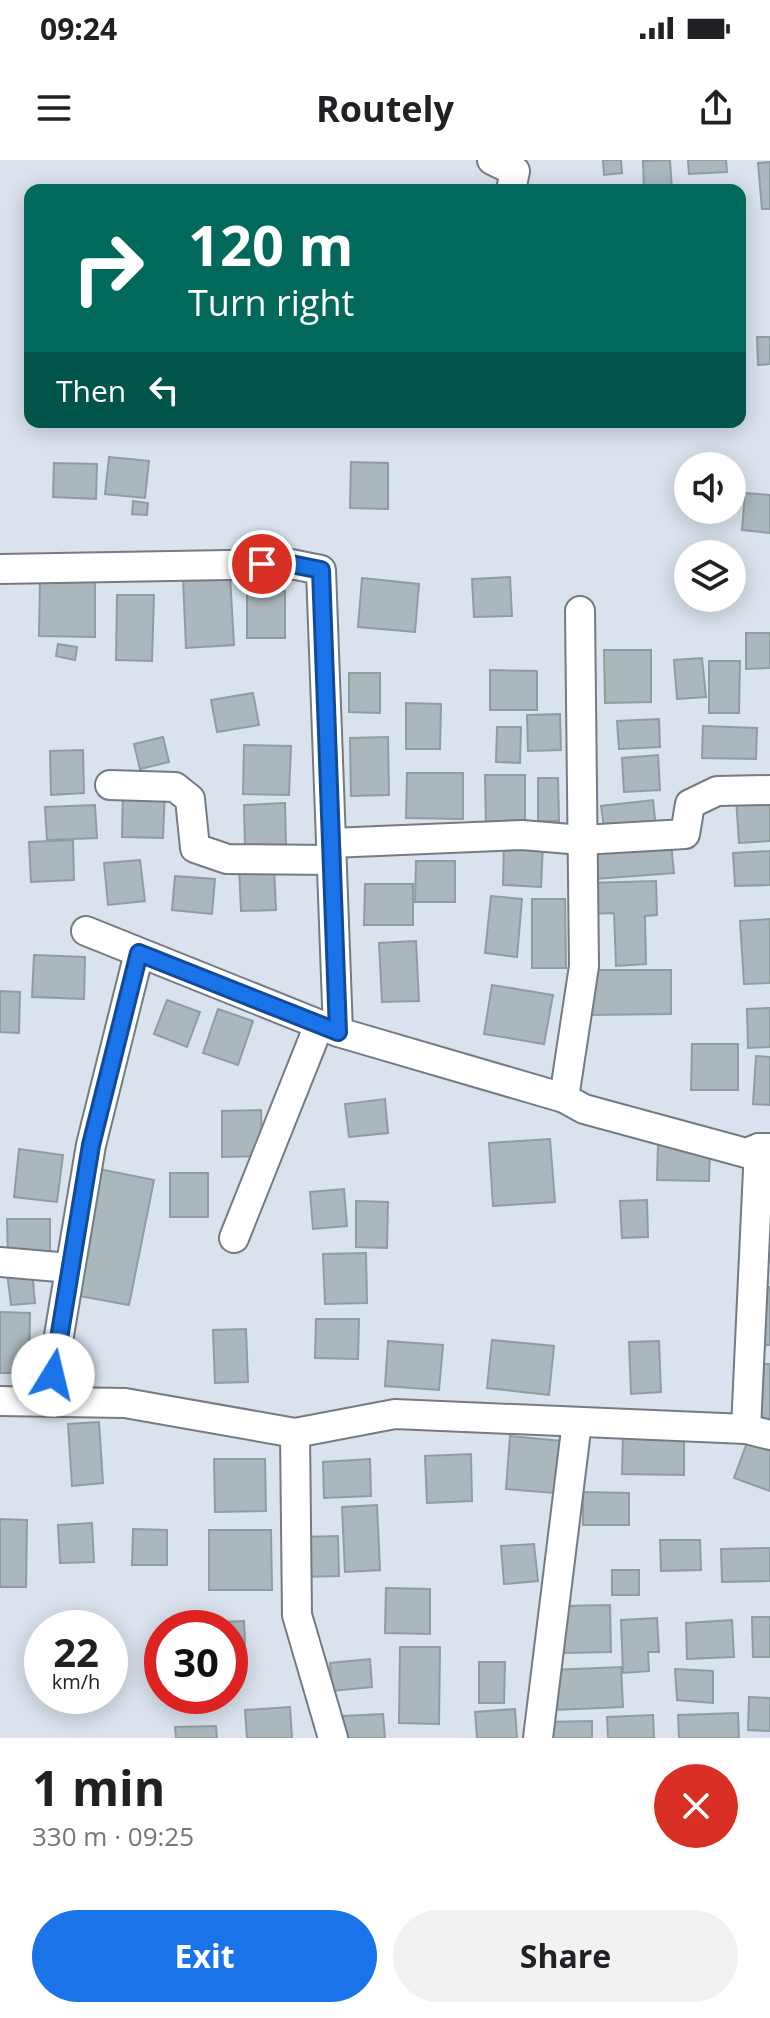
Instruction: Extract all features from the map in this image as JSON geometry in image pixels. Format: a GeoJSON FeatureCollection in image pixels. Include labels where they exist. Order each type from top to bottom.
{"type":"FeatureCollection","features":[{"type":"Feature","properties":{"kind":"street"},"geometry":{"type":"LineString","coordinates":[[492,160],[515,171],[512,184]]}},
{"type":"Feature","properties":{"kind":"street"},"geometry":{"type":"LineString","coordinates":[[0,569],[291,564],[321,570],[331,851],[329,1028],[234,1238]]}},
{"type":"Feature","properties":{"kind":"street"},"geometry":{"type":"LineString","coordinates":[[564,1098],[584,966],[580,611]]}},
{"type":"Feature","properties":{"kind":"street"},"geometry":{"type":"LineString","coordinates":[[110,785],[175,787],[190,799],[195,848],[227,859],[522,835],[582,840],[685,834],[690,804],[717,791],[770,790]]}},
{"type":"Feature","properties":{"kind":"street"},"geometry":{"type":"LineString","coordinates":[[0,1401],[125,1403],[295,1433],[395,1414],[758,1432],[765,1148],[746,1153],[584,1109],[564,1098],[329,1028],[86,931]]}},
{"type":"Feature","properties":{"kind":"street"},"geometry":{"type":"LineString","coordinates":[[48,1401],[91,1145],[139,953]]}},
{"type":"Feature","properties":{"kind":"street"},"geometry":{"type":"LineString","coordinates":[[0,1262],[70,1268]]}},
{"type":"Feature","properties":{"kind":"street"},"geometry":{"type":"LineString","coordinates":[[538,1738],[577,1422]]}},
{"type":"Feature","properties":{"kind":"street"},"geometry":{"type":"LineString","coordinates":[[295,1433],[297,1615],[333,1738]]}},
{"type":"Feature","properties":{"kind":"building"},"geometry":{"type":"Polygon","coordinates":[[[603,160],[621,160],[622,173],[604,175],[603,160]]]}},
{"type":"Feature","properties":{"kind":"building"},"geometry":{"type":"Polygon","coordinates":[[[670,160],[672,184],[644,184],[643,161],[670,160]]]}},
{"type":"Feature","properties":{"kind":"building"},"geometry":{"type":"Polygon","coordinates":[[[688,160],[726,160],[727,172],[689,174],[688,160]]]}},
{"type":"Feature","properties":{"kind":"building"},"geometry":{"type":"Polygon","coordinates":[[[770,162],[770,209],[762,209],[758,163],[770,162]]]}},
{"type":"Feature","properties":{"kind":"building"},"geometry":{"type":"Polygon","coordinates":[[[757,337],[770,337],[770,364],[758,365],[757,337]]]}},
{"type":"Feature","properties":{"kind":"building"},"geometry":{"type":"Polygon","coordinates":[[[109,457],[149,461],[145,498],[105,494],[109,457]]]}},
{"type":"Feature","properties":{"kind":"building"},"geometry":{"type":"Polygon","coordinates":[[[351,462],[388,463],[388,509],[350,508],[351,462]]]}},
{"type":"Feature","properties":{"kind":"building"},"geometry":{"type":"Polygon","coordinates":[[[54,463],[97,464],[96,499],[53,497],[54,463]]]}},
{"type":"Feature","properties":{"kind":"building"},"geometry":{"type":"Polygon","coordinates":[[[746,493],[770,495],[770,533],[742,530],[742,524],[746,524],[746,493]]]}},
{"type":"Feature","properties":{"kind":"building"},"geometry":{"type":"Polygon","coordinates":[[[133,501],[148,503],[147,515],[132,514],[133,501]]]}},
{"type":"Feature","properties":{"kind":"building"},"geometry":{"type":"Polygon","coordinates":[[[230,576],[234,645],[186,648],[183,578],[230,576]]]}},
{"type":"Feature","properties":{"kind":"building"},"geometry":{"type":"Polygon","coordinates":[[[510,577],[512,616],[474,617],[472,579],[510,577]]]}},
{"type":"Feature","properties":{"kind":"building"},"geometry":{"type":"Polygon","coordinates":[[[362,578],[419,584],[415,632],[358,627],[362,578]]]}},
{"type":"Feature","properties":{"kind":"building"},"geometry":{"type":"Polygon","coordinates":[[[40,580],[95,580],[95,637],[39,636],[40,580]]]}},
{"type":"Feature","properties":{"kind":"building"},"geometry":{"type":"Polygon","coordinates":[[[247,591],[285,591],[285,638],[247,638],[247,591]]]}},
{"type":"Feature","properties":{"kind":"building"},"geometry":{"type":"Polygon","coordinates":[[[117,595],[154,595],[152,661],[116,660],[117,595]]]}},
{"type":"Feature","properties":{"kind":"building"},"geometry":{"type":"Polygon","coordinates":[[[746,633],[770,633],[770,668],[746,669],[746,633]]]}},
{"type":"Feature","properties":{"kind":"building"},"geometry":{"type":"Polygon","coordinates":[[[58,644],[77,647],[75,660],[56,656],[58,644]]]}},
{"type":"Feature","properties":{"kind":"building"},"geometry":{"type":"Polygon","coordinates":[[[604,650],[651,650],[651,702],[605,703],[604,650]]]}},
{"type":"Feature","properties":{"kind":"building"},"geometry":{"type":"Polygon","coordinates":[[[702,658],[706,697],[677,699],[674,660],[702,658]]]}},
{"type":"Feature","properties":{"kind":"building"},"geometry":{"type":"Polygon","coordinates":[[[709,661],[740,661],[739,713],[709,713],[709,661]]]}},
{"type":"Feature","properties":{"kind":"building"},"geometry":{"type":"Polygon","coordinates":[[[490,670],[537,671],[537,710],[490,710],[490,670]]]}},
{"type":"Feature","properties":{"kind":"building"},"geometry":{"type":"Polygon","coordinates":[[[349,673],[380,673],[380,713],[349,712],[349,673]]]}},
{"type":"Feature","properties":{"kind":"building"},"geometry":{"type":"Polygon","coordinates":[[[253,693],[259,725],[217,732],[211,700],[253,693]]]}},
{"type":"Feature","properties":{"kind":"building"},"geometry":{"type":"Polygon","coordinates":[[[406,703],[441,704],[440,749],[406,749],[406,703]]]}},
{"type":"Feature","properties":{"kind":"building"},"geometry":{"type":"Polygon","coordinates":[[[560,714],[561,750],[528,751],[527,715],[560,714]]]}},
{"type":"Feature","properties":{"kind":"building"},"geometry":{"type":"Polygon","coordinates":[[[659,719],[660,747],[619,749],[617,721],[659,719]]]}},
{"type":"Feature","properties":{"kind":"building"},"geometry":{"type":"Polygon","coordinates":[[[703,726],[757,728],[756,759],[702,758],[703,726]]]}},
{"type":"Feature","properties":{"kind":"building"},"geometry":{"type":"Polygon","coordinates":[[[497,727],[521,727],[520,763],[496,762],[497,727]]]}},
{"type":"Feature","properties":{"kind":"building"},"geometry":{"type":"Polygon","coordinates":[[[163,737],[169,762],[140,769],[134,744],[163,737]]]}},
{"type":"Feature","properties":{"kind":"building"},"geometry":{"type":"Polygon","coordinates":[[[388,737],[389,795],[351,796],[350,738],[388,737]]]}},
{"type":"Feature","properties":{"kind":"building"},"geometry":{"type":"Polygon","coordinates":[[[244,745],[291,746],[289,795],[243,794],[244,745]]]}},
{"type":"Feature","properties":{"kind":"building"},"geometry":{"type":"Polygon","coordinates":[[[83,750],[84,793],[51,795],[50,751],[83,750]]]}},
{"type":"Feature","properties":{"kind":"building"},"geometry":{"type":"Polygon","coordinates":[[[658,755],[660,790],[624,792],[622,758],[658,755]]]}},
{"type":"Feature","properties":{"kind":"building"},"geometry":{"type":"Polygon","coordinates":[[[407,773],[463,773],[463,819],[406,818],[407,773]]]}},
{"type":"Feature","properties":{"kind":"building"},"geometry":{"type":"Polygon","coordinates":[[[485,775],[525,775],[525,826],[486,827],[485,775]]]}},
{"type":"Feature","properties":{"kind":"building"},"geometry":{"type":"Polygon","coordinates":[[[538,778],[558,778],[559,821],[538,821],[538,778]]]}},
{"type":"Feature","properties":{"kind":"building"},"geometry":{"type":"Polygon","coordinates":[[[123,788],[165,789],[163,838],[122,837],[123,788]]]}},
{"type":"Feature","properties":{"kind":"building"},"geometry":{"type":"Polygon","coordinates":[[[770,796],[770,841],[739,843],[736,798],[770,796]]]}},
{"type":"Feature","properties":{"kind":"building"},"geometry":{"type":"Polygon","coordinates":[[[653,800],[656,828],[605,834],[601,806],[653,800]]]}},
{"type":"Feature","properties":{"kind":"building"},"geometry":{"type":"Polygon","coordinates":[[[285,803],[286,846],[245,847],[244,805],[285,803]]]}},
{"type":"Feature","properties":{"kind":"building"},"geometry":{"type":"Polygon","coordinates":[[[95,805],[97,838],[47,840],[45,807],[95,805]]]}},
{"type":"Feature","properties":{"kind":"building"},"geometry":{"type":"Polygon","coordinates":[[[73,840],[74,880],[31,882],[29,842],[73,840]]]}},
{"type":"Feature","properties":{"kind":"building"},"geometry":{"type":"Polygon","coordinates":[[[504,840],[543,842],[541,887],[503,885],[504,840]]]}},
{"type":"Feature","properties":{"kind":"building"},"geometry":{"type":"Polygon","coordinates":[[[671,843],[674,873],[595,879],[592,848],[671,843]]]}},
{"type":"Feature","properties":{"kind":"building"},"geometry":{"type":"Polygon","coordinates":[[[770,851],[770,885],[735,886],[733,853],[770,851]]]}},
{"type":"Feature","properties":{"kind":"building"},"geometry":{"type":"Polygon","coordinates":[[[140,860],[145,901],[108,905],[104,863],[140,860]]]}},
{"type":"Feature","properties":{"kind":"building"},"geometry":{"type":"Polygon","coordinates":[[[416,861],[455,861],[455,902],[415,902],[416,861]]]}},
{"type":"Feature","properties":{"kind":"building"},"geometry":{"type":"Polygon","coordinates":[[[274,865],[276,910],[241,911],[239,866],[274,865]]]}},
{"type":"Feature","properties":{"kind":"building"},"geometry":{"type":"Polygon","coordinates":[[[175,876],[215,879],[212,914],[172,910],[175,876]]]}},
{"type":"Feature","properties":{"kind":"building"},"geometry":{"type":"Polygon","coordinates":[[[656,881],[657,915],[645,916],[646,964],[616,966],[614,913],[588,914],[587,883],[656,881]]]}},
{"type":"Feature","properties":{"kind":"building"},"geometry":{"type":"Polygon","coordinates":[[[365,884],[413,884],[413,925],[364,925],[365,884]]]}},
{"type":"Feature","properties":{"kind":"building"},"geometry":{"type":"Polygon","coordinates":[[[491,896],[522,899],[517,957],[485,953],[491,896]]]}},
{"type":"Feature","properties":{"kind":"building"},"geometry":{"type":"Polygon","coordinates":[[[532,899],[565,899],[566,968],[532,968],[532,899]]]}},
{"type":"Feature","properties":{"kind":"building"},"geometry":{"type":"Polygon","coordinates":[[[770,919],[770,983],[744,984],[740,921],[770,919]]]}},
{"type":"Feature","properties":{"kind":"building"},"geometry":{"type":"Polygon","coordinates":[[[416,941],[419,1001],[382,1002],[379,943],[416,941]]]}},
{"type":"Feature","properties":{"kind":"building"},"geometry":{"type":"Polygon","coordinates":[[[34,955],[85,957],[84,999],[32,997],[34,955]]]}},
{"type":"Feature","properties":{"kind":"building"},"geometry":{"type":"Polygon","coordinates":[[[587,970],[671,970],[671,1014],[588,1015],[587,970]]]}},
{"type":"Feature","properties":{"kind":"building"},"geometry":{"type":"Polygon","coordinates":[[[492,985],[553,995],[544,1044],[484,1034],[492,985]]]}},
{"type":"Feature","properties":{"kind":"building"},"geometry":{"type":"Polygon","coordinates":[[[0,991],[20,992],[19,1033],[0,1032],[0,991]]]}},
{"type":"Feature","properties":{"kind":"building"},"geometry":{"type":"Polygon","coordinates":[[[167,1000],[200,1012],[187,1047],[154,1034],[167,1000]]]}},
{"type":"Feature","properties":{"kind":"building"},"geometry":{"type":"Polygon","coordinates":[[[770,1008],[770,1047],[748,1048],[747,1009],[770,1008]]]}},
{"type":"Feature","properties":{"kind":"building"},"geometry":{"type":"Polygon","coordinates":[[[218,1009],[253,1021],[238,1065],[203,1053],[218,1009]]]}},
{"type":"Feature","properties":{"kind":"building"},"geometry":{"type":"Polygon","coordinates":[[[692,1044],[738,1044],[738,1090],[691,1090],[692,1044]]]}},
{"type":"Feature","properties":{"kind":"building"},"geometry":{"type":"Polygon","coordinates":[[[756,1056],[770,1057],[770,1105],[753,1104],[756,1056]]]}},
{"type":"Feature","properties":{"kind":"building"},"geometry":{"type":"Polygon","coordinates":[[[385,1099],[388,1133],[349,1137],[345,1104],[385,1099]]]}},
{"type":"Feature","properties":{"kind":"building"},"geometry":{"type":"Polygon","coordinates":[[[261,1110],[262,1156],[222,1157],[222,1111],[261,1110]]]}},
{"type":"Feature","properties":{"kind":"building"},"geometry":{"type":"Polygon","coordinates":[[[550,1139],[555,1202],[493,1206],[489,1143],[550,1139]]]}},
{"type":"Feature","properties":{"kind":"building"},"geometry":{"type":"Polygon","coordinates":[[[658,1145],[710,1146],[709,1181],[657,1180],[658,1145]]]}},
{"type":"Feature","properties":{"kind":"building"},"geometry":{"type":"Polygon","coordinates":[[[19,1149],[63,1155],[57,1202],[14,1197],[19,1149]]]}},
{"type":"Feature","properties":{"kind":"building"},"geometry":{"type":"Polygon","coordinates":[[[99,1169],[154,1180],[129,1305],[74,1295],[99,1169]]]}},
{"type":"Feature","properties":{"kind":"building"},"geometry":{"type":"Polygon","coordinates":[[[170,1173],[208,1173],[208,1217],[170,1217],[170,1173]]]}},
{"type":"Feature","properties":{"kind":"building"},"geometry":{"type":"Polygon","coordinates":[[[344,1189],[347,1226],[313,1229],[310,1192],[344,1189]]]}},
{"type":"Feature","properties":{"kind":"building"},"geometry":{"type":"Polygon","coordinates":[[[647,1200],[648,1237],[622,1238],[620,1201],[647,1200]]]}},
{"type":"Feature","properties":{"kind":"building"},"geometry":{"type":"Polygon","coordinates":[[[356,1201],[388,1202],[387,1248],[356,1247],[356,1201]]]}},
{"type":"Feature","properties":{"kind":"building"},"geometry":{"type":"Polygon","coordinates":[[[7,1219],[50,1219],[50,1256],[8,1257],[7,1219]]]}},
{"type":"Feature","properties":{"kind":"building"},"geometry":{"type":"Polygon","coordinates":[[[366,1253],[367,1303],[325,1304],[323,1254],[366,1253]]]}},
{"type":"Feature","properties":{"kind":"building"},"geometry":{"type":"Polygon","coordinates":[[[32,1270],[35,1303],[11,1305],[7,1272],[32,1270]]]}},
{"type":"Feature","properties":{"kind":"building"},"geometry":{"type":"Polygon","coordinates":[[[760,1287],[770,1287],[770,1345],[760,1345],[760,1287]]]}},
{"type":"Feature","properties":{"kind":"building"},"geometry":{"type":"Polygon","coordinates":[[[0,1312],[30,1313],[29,1373],[0,1373],[0,1312]]]}},
{"type":"Feature","properties":{"kind":"building"},"geometry":{"type":"Polygon","coordinates":[[[316,1319],[359,1319],[358,1359],[315,1358],[316,1319]]]}},
{"type":"Feature","properties":{"kind":"building"},"geometry":{"type":"Polygon","coordinates":[[[246,1329],[248,1382],[215,1383],[213,1330],[246,1329]]]}},
{"type":"Feature","properties":{"kind":"building"},"geometry":{"type":"Polygon","coordinates":[[[492,1340],[554,1346],[549,1395],[487,1388],[492,1340]]]}},
{"type":"Feature","properties":{"kind":"building"},"geometry":{"type":"Polygon","coordinates":[[[388,1341],[443,1345],[439,1390],[385,1386],[388,1341]]]}},
{"type":"Feature","properties":{"kind":"building"},"geometry":{"type":"Polygon","coordinates":[[[659,1341],[661,1392],[631,1394],[629,1342],[659,1341]]]}},
{"type":"Feature","properties":{"kind":"building"},"geometry":{"type":"Polygon","coordinates":[[[757,1364],[770,1364],[770,1422],[757,1422],[757,1364]]]}},
{"type":"Feature","properties":{"kind":"building"},"geometry":{"type":"Polygon","coordinates":[[[99,1422],[103,1483],[72,1486],[68,1424],[99,1422]]]}},
{"type":"Feature","properties":{"kind":"building"},"geometry":{"type":"Polygon","coordinates":[[[623,1432],[684,1432],[684,1475],[622,1474],[623,1432]]]}},
{"type":"Feature","properties":{"kind":"building"},"geometry":{"type":"Polygon","coordinates":[[[510,1436],[572,1442],[567,1494],[506,1489],[510,1436]]]}},
{"type":"Feature","properties":{"kind":"building"},"geometry":{"type":"Polygon","coordinates":[[[748,1440],[770,1448],[770,1491],[734,1478],[748,1440]]]}},
{"type":"Feature","properties":{"kind":"building"},"geometry":{"type":"Polygon","coordinates":[[[471,1454],[472,1501],[427,1503],[425,1456],[471,1454]]]}},
{"type":"Feature","properties":{"kind":"building"},"geometry":{"type":"Polygon","coordinates":[[[214,1459],[265,1459],[266,1511],[215,1512],[214,1459]]]}},
{"type":"Feature","properties":{"kind":"building"},"geometry":{"type":"Polygon","coordinates":[[[370,1459],[371,1496],[324,1498],[323,1462],[370,1459]]]}},
{"type":"Feature","properties":{"kind":"building"},"geometry":{"type":"Polygon","coordinates":[[[583,1492],[629,1493],[629,1525],[583,1525],[583,1492]]]}},
{"type":"Feature","properties":{"kind":"building"},"geometry":{"type":"Polygon","coordinates":[[[377,1505],[380,1570],[345,1572],[342,1507],[377,1505]]]}},
{"type":"Feature","properties":{"kind":"building"},"geometry":{"type":"Polygon","coordinates":[[[0,1519],[27,1520],[26,1587],[0,1587],[0,1519]]]}},
{"type":"Feature","properties":{"kind":"building"},"geometry":{"type":"Polygon","coordinates":[[[92,1523],[94,1562],[60,1563],[58,1525],[92,1523]]]}},
{"type":"Feature","properties":{"kind":"building"},"geometry":{"type":"Polygon","coordinates":[[[133,1529],[167,1530],[167,1565],[132,1565],[133,1529]]]}},
{"type":"Feature","properties":{"kind":"building"},"geometry":{"type":"Polygon","coordinates":[[[209,1530],[271,1530],[272,1590],[209,1590],[209,1530]]]}},
{"type":"Feature","properties":{"kind":"building"},"geometry":{"type":"Polygon","coordinates":[[[338,1536],[339,1576],[302,1577],[301,1537],[338,1536]]]}},
{"type":"Feature","properties":{"kind":"building"},"geometry":{"type":"Polygon","coordinates":[[[660,1540],[700,1540],[701,1570],[661,1571],[660,1540]]]}},
{"type":"Feature","properties":{"kind":"building"},"geometry":{"type":"Polygon","coordinates":[[[534,1544],[538,1581],[504,1584],[501,1546],[534,1544]]]}},
{"type":"Feature","properties":{"kind":"building"},"geometry":{"type":"Polygon","coordinates":[[[770,1548],[770,1581],[722,1582],[721,1549],[770,1548]]]}},
{"type":"Feature","properties":{"kind":"building"},"geometry":{"type":"Polygon","coordinates":[[[612,1570],[639,1570],[639,1595],[612,1595],[612,1570]]]}},
{"type":"Feature","properties":{"kind":"building"},"geometry":{"type":"Polygon","coordinates":[[[386,1588],[430,1589],[430,1634],[385,1633],[386,1588]]]}},
{"type":"Feature","properties":{"kind":"building"},"geometry":{"type":"Polygon","coordinates":[[[610,1605],[611,1652],[564,1653],[563,1606],[610,1605]]]}},
{"type":"Feature","properties":{"kind":"building"},"geometry":{"type":"Polygon","coordinates":[[[752,1617],[770,1617],[770,1657],[753,1657],[752,1617]]]}},
{"type":"Feature","properties":{"kind":"building"},"geometry":{"type":"Polygon","coordinates":[[[657,1618],[659,1652],[648,1652],[649,1671],[623,1673],[621,1620],[657,1618]]]}},
{"type":"Feature","properties":{"kind":"building"},"geometry":{"type":"Polygon","coordinates":[[[732,1620],[734,1657],[687,1659],[686,1623],[732,1620]]]}},
{"type":"Feature","properties":{"kind":"building"},"geometry":{"type":"Polygon","coordinates":[[[400,1647],[440,1647],[439,1724],[399,1723],[400,1647]]]}},
{"type":"Feature","properties":{"kind":"building"},"geometry":{"type":"Polygon","coordinates":[[[370,1659],[372,1687],[332,1691],[330,1663],[370,1659]]]}},
{"type":"Feature","properties":{"kind":"building"},"geometry":{"type":"Polygon","coordinates":[[[479,1662],[505,1662],[504,1703],[479,1703],[479,1662]]]}},
{"type":"Feature","properties":{"kind":"building"},"geometry":{"type":"Polygon","coordinates":[[[621,1667],[623,1707],[554,1710],[552,1670],[621,1667]]]}},
{"type":"Feature","properties":{"kind":"building"},"geometry":{"type":"Polygon","coordinates":[[[675,1669],[713,1671],[713,1703],[677,1700],[675,1669]]]}},
{"type":"Feature","properties":{"kind":"building"},"geometry":{"type":"Polygon","coordinates":[[[749,1697],[770,1698],[770,1731],[748,1730],[749,1697]]]}},
{"type":"Feature","properties":{"kind":"building"},"geometry":{"type":"Polygon","coordinates":[[[290,1707],[292,1738],[247,1738],[245,1714],[248,1710],[290,1707]]]}},
{"type":"Feature","properties":{"kind":"building"},"geometry":{"type":"Polygon","coordinates":[[[515,1709],[517,1738],[477,1738],[475,1712],[515,1709]]]}},
{"type":"Feature","properties":{"kind":"building"},"geometry":{"type":"Polygon","coordinates":[[[738,1713],[739,1738],[679,1738],[678,1715],[738,1713]]]}},
{"type":"Feature","properties":{"kind":"building"},"geometry":{"type":"Polygon","coordinates":[[[383,1714],[385,1738],[345,1738],[343,1716],[383,1714]]]}},
{"type":"Feature","properties":{"kind":"building"},"geometry":{"type":"Polygon","coordinates":[[[653,1715],[654,1738],[608,1738],[607,1717],[653,1715]]]}},
{"type":"Feature","properties":{"kind":"building"},"geometry":{"type":"Polygon","coordinates":[[[592,1721],[592,1738],[543,1738],[543,1722],[592,1721]]]}},
{"type":"Feature","properties":{"kind":"building"},"geometry":{"type":"Polygon","coordinates":[[[216,1726],[217,1738],[176,1738],[175,1727],[216,1726]]]}},
{"type":"Feature","properties":{"kind":"route"},"geometry":{"type":"LineString","coordinates":[[53,1375],[91,1145],[139,953],[338,1032],[321,570],[291,564],[262,564]]}}]}
